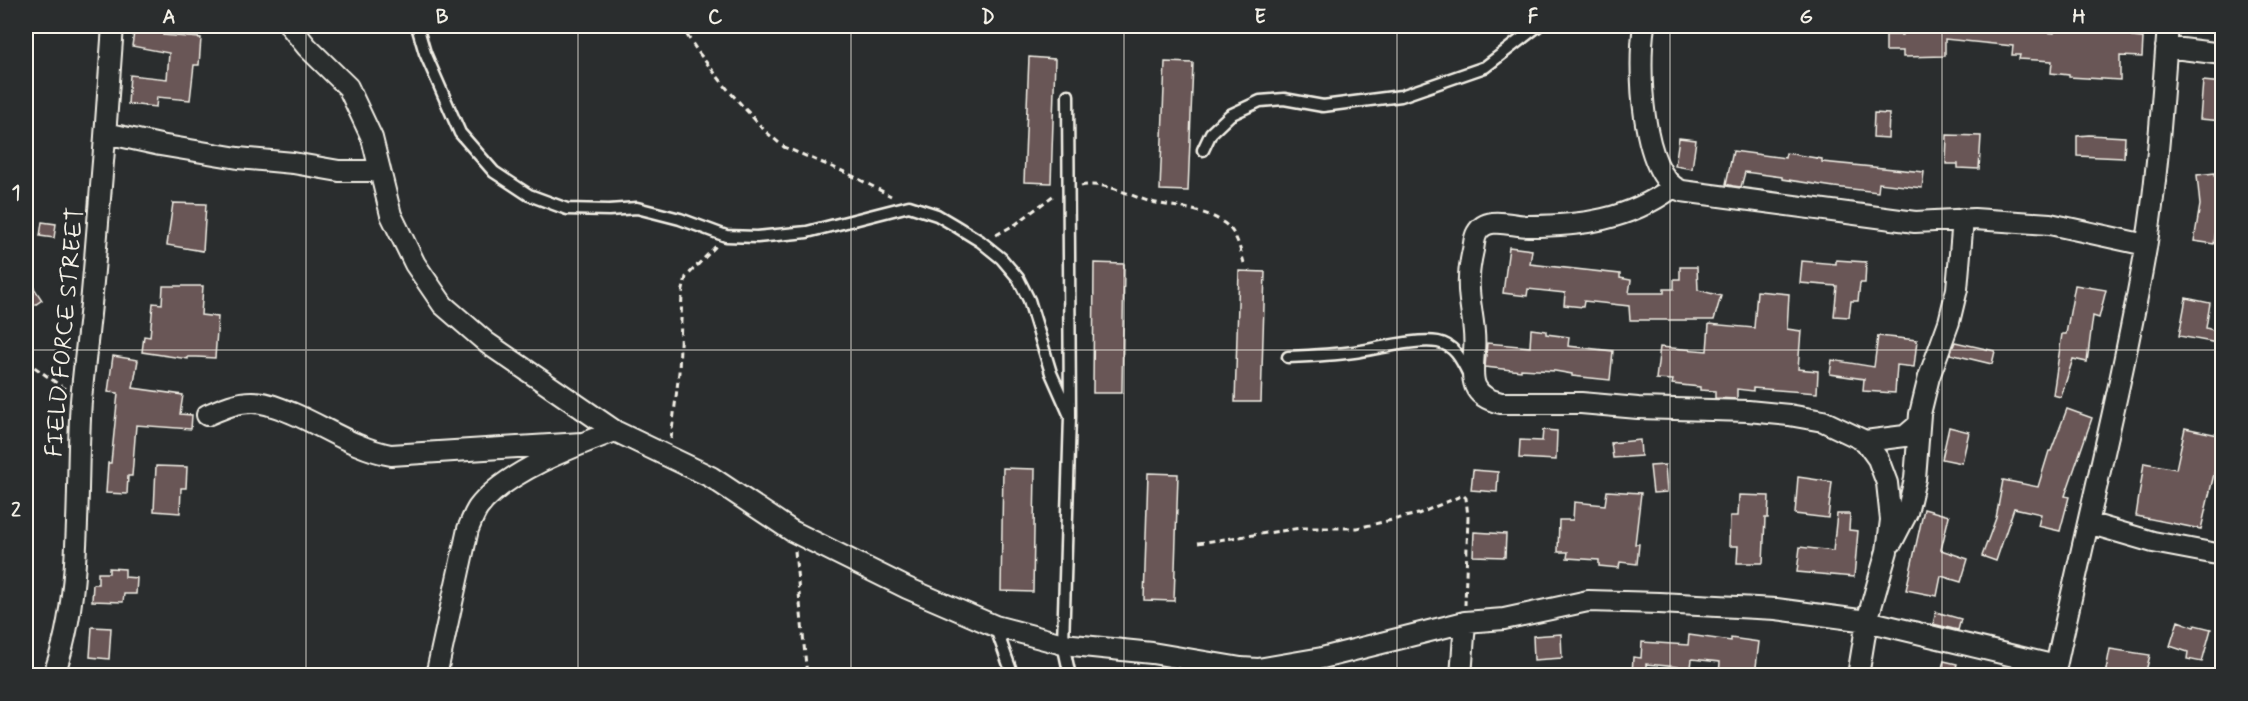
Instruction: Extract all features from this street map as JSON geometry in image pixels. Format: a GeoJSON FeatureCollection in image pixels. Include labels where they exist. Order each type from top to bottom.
{"type":"FeatureCollection","features":[{"type":"Feature","properties":{"kind":"street","name":"FIELD FORCE STREET"},"geometry":{"type":"LineString","coordinates":[[53,675],[66,633],[74,572],[81,401],[106,133],[113,26]]}},
{"type":"Feature","properties":{"kind":"street"},"geometry":{"type":"LineString","coordinates":[[290,26],[307,47],[348,87],[372,138],[391,215],[415,264],[443,305],[487,343],[615,431],[720,483],[792,531],[907,588],[994,626],[1063,644],[1152,653],[1258,669],[1322,658],[1464,622],[1504,619],[1588,601],[1776,609],[1867,621],[2055,671],[2124,366],[2146,245],[2159,138],[2168,26]]}},
{"type":"Feature","properties":{"kind":"street"},"geometry":{"type":"LineString","coordinates":[[1644,26],[1642,83],[1650,144],[1664,180],[1672,188],[1915,222],[1963,219],[2050,224],[2146,245]]}},
{"type":"Feature","properties":{"kind":"street"},"geometry":{"type":"LineString","coordinates":[[2166,47],[2223,54]]}},
{"type":"Feature","properties":{"kind":"street"},"geometry":{"type":"LineString","coordinates":[[106,133],[238,158],[293,163],[339,171],[380,171]]}},
{"type":"Feature","properties":{"kind":"street"},"geometry":{"type":"LineString","coordinates":[[1672,188],[1654,201],[1634,211],[1600,219],[1560,225],[1525,226],[1491,222],[1483,226],[1477,232],[1474,241],[1469,279],[1475,329],[1472,380],[1482,395],[1491,401],[1501,403],[1581,403],[1648,409],[1748,411],[1789,415],[1823,422],[1865,441],[1878,459],[1887,483],[1891,520],[1887,551],[1867,621],[1858,675]]}},
{"type":"Feature","properties":{"kind":"street"},"geometry":{"type":"LineString","coordinates":[[1887,551],[1907,513],[1915,478],[1919,424],[1929,377],[1949,322],[1957,289],[1963,219]]}},
{"type":"Feature","properties":{"kind":"street"},"geometry":{"type":"LineString","coordinates":[[207,415],[237,403],[270,404],[319,425],[361,447],[391,455],[582,443]]}},
{"type":"Feature","properties":{"kind":"street"},"geometry":{"type":"LineString","coordinates":[[1865,441],[1905,436],[1919,424]]}},
{"type":"Feature","properties":{"kind":"street"},"geometry":{"type":"LineString","coordinates":[[436,675],[468,529],[477,509],[491,494],[522,472],[582,443],[615,431]]}},
{"type":"Feature","properties":{"kind":"street"},"geometry":{"type":"LineString","coordinates":[[2088,523],[2153,542],[2223,555]]}},
{"type":"Feature","properties":{"kind":"street"},"geometry":{"type":"LineString","coordinates":[[1461,675],[1464,622]]}},
{"type":"Feature","properties":{"kind":"lane"},"geometry":{"type":"LineString","coordinates":[[417,26],[425,53],[460,133],[494,172],[529,195],[567,209],[637,208],[680,219],[726,236],[757,237],[807,232],[909,206],[937,215],[980,241],[1001,258],[1018,278],[1029,300],[1051,373],[1070,416]]}},
{"type":"Feature","properties":{"kind":"lane"},"geometry":{"type":"LineString","coordinates":[[1203,150],[1211,133],[1230,115],[1260,101],[1284,99],[1323,106],[1401,96],[1485,67],[1538,26]]}},
{"type":"Feature","properties":{"kind":"lane"},"geometry":{"type":"LineString","coordinates":[[1068,95],[1070,416],[1063,644],[1070,675]]}},
{"type":"Feature","properties":{"kind":"lane"},"geometry":{"type":"LineString","coordinates":[[1288,357],[1438,342],[1449,347],[1461,357],[1472,380]]}},
{"type":"Feature","properties":{"kind":"lane"},"geometry":{"type":"LineString","coordinates":[[994,626],[1012,675]]}},
{"type":"Feature","properties":{"kind":"path"},"geometry":{"type":"LineString","coordinates":[[681,26],[729,91],[766,132],[784,147],[847,173],[909,206]]}},
{"type":"Feature","properties":{"kind":"path"},"geometry":{"type":"LineString","coordinates":[[980,241],[1016,224],[1068,186],[1095,184],[1150,201],[1178,205],[1225,223],[1235,235],[1244,263]]}},
{"type":"Feature","properties":{"kind":"path"},"geometry":{"type":"LineString","coordinates":[[669,456],[679,372],[684,284],[691,270],[726,236]]}},
{"type":"Feature","properties":{"kind":"path"},"geometry":{"type":"LineString","coordinates":[[26,361],[81,401]]}},
{"type":"Feature","properties":{"kind":"path"},"geometry":{"type":"LineString","coordinates":[[1198,543],[1301,528],[1358,528],[1418,514],[1463,495],[1466,498],[1468,518],[1464,622]]}},
{"type":"Feature","properties":{"kind":"path"},"geometry":{"type":"LineString","coordinates":[[792,531],[807,675]]}},
{"type":"Feature","properties":{"kind":"building"},"geometry":{"type":"Polygon","coordinates":[[[135,26],[165,26],[163,35],[201,38],[199,65],[194,65],[190,100],[157,97],[156,107],[128,104],[130,75],[167,79],[169,53],[132,46],[135,26]]]}},
{"type":"Feature","properties":{"kind":"building"},"geometry":{"type":"Polygon","coordinates":[[[1902,26],[1992,26],[2054,33],[2055,26],[2132,26],[2132,37],[2143,38],[2142,57],[2120,56],[2120,80],[2069,77],[2069,75],[2051,73],[2052,61],[2019,59],[2020,55],[2012,55],[2013,46],[1945,39],[1945,56],[1903,57],[1903,51],[1886,51],[1886,35],[1902,35],[1902,26]]]}},
{"type":"Feature","properties":{"kind":"building"},"geometry":{"type":"Polygon","coordinates":[[[1029,57],[1055,59],[1051,183],[1024,182],[1029,57]]]}},
{"type":"Feature","properties":{"kind":"building"},"geometry":{"type":"Polygon","coordinates":[[[1165,62],[1193,63],[1188,191],[1160,190],[1165,62]]]}},
{"type":"Feature","properties":{"kind":"building"},"geometry":{"type":"Polygon","coordinates":[[[2203,81],[2223,83],[2223,121],[2200,119],[2203,81]]]}},
{"type":"Feature","properties":{"kind":"building"},"geometry":{"type":"Polygon","coordinates":[[[1874,113],[1889,114],[1888,138],[1873,137],[1874,113]]]}},
{"type":"Feature","properties":{"kind":"building"},"geometry":{"type":"Polygon","coordinates":[[[1947,135],[1981,136],[1979,169],[1958,168],[1958,164],[1946,164],[1947,135]]]}},
{"type":"Feature","properties":{"kind":"building"},"geometry":{"type":"Polygon","coordinates":[[[2077,136],[2125,137],[2124,158],[2077,156],[2077,136]]]}},
{"type":"Feature","properties":{"kind":"building"},"geometry":{"type":"Polygon","coordinates":[[[1679,138],[1696,140],[1692,169],[1675,166],[1679,138]]]}},
{"type":"Feature","properties":{"kind":"building"},"geometry":{"type":"Polygon","coordinates":[[[1733,151],[1785,158],[1786,153],[1822,159],[1822,162],[1924,172],[1922,188],[1879,183],[1878,192],[1745,172],[1741,187],[1733,186],[1726,184],[1733,151]]]}},
{"type":"Feature","properties":{"kind":"building"},"geometry":{"type":"Polygon","coordinates":[[[2215,173],[2219,210],[2214,244],[2194,241],[2200,205],[2197,175],[2215,173]]]}},
{"type":"Feature","properties":{"kind":"building"},"geometry":{"type":"Polygon","coordinates":[[[173,203],[206,204],[203,251],[167,245],[173,203]]]}},
{"type":"Feature","properties":{"kind":"building"},"geometry":{"type":"Polygon","coordinates":[[[42,222],[56,224],[54,238],[40,236],[42,222]]]}},
{"type":"Feature","properties":{"kind":"building"},"geometry":{"type":"Polygon","coordinates":[[[1509,247],[1532,250],[1530,264],[1620,274],[1620,278],[1631,280],[1629,293],[1664,293],[1664,289],[1674,289],[1674,279],[1680,279],[1680,267],[1697,267],[1698,290],[1721,296],[1714,320],[1630,320],[1629,306],[1584,301],[1583,307],[1564,305],[1565,293],[1528,289],[1527,296],[1503,293],[1509,247]]]}},
{"type":"Feature","properties":{"kind":"building"},"geometry":{"type":"Polygon","coordinates":[[[1836,260],[1866,262],[1865,283],[1860,283],[1858,301],[1851,301],[1849,317],[1834,316],[1837,286],[1800,283],[1802,261],[1836,264],[1836,260]]]}},
{"type":"Feature","properties":{"kind":"building"},"geometry":{"type":"Polygon","coordinates":[[[1094,263],[1124,264],[1122,393],[1093,393],[1094,263]]]}},
{"type":"Feature","properties":{"kind":"building"},"geometry":{"type":"Polygon","coordinates":[[[1239,271],[1265,272],[1261,402],[1235,402],[1239,271]]]}},
{"type":"Feature","properties":{"kind":"building"},"geometry":{"type":"Polygon","coordinates":[[[26,276],[42,300],[26,311],[26,276]]]}},
{"type":"Feature","properties":{"kind":"building"},"geometry":{"type":"Polygon","coordinates":[[[2075,285],[2106,290],[2099,318],[2093,316],[2087,362],[2073,359],[2061,397],[2053,395],[2062,334],[2066,334],[2075,285]]]}},
{"type":"Feature","properties":{"kind":"building"},"geometry":{"type":"Polygon","coordinates":[[[163,286],[203,286],[201,315],[218,317],[215,358],[188,357],[188,359],[142,352],[144,336],[150,337],[153,303],[162,304],[163,286]]]}},
{"type":"Feature","properties":{"kind":"building"},"geometry":{"type":"Polygon","coordinates":[[[1757,291],[1789,294],[1787,329],[1801,331],[1798,369],[1818,371],[1817,393],[1753,388],[1753,391],[1737,389],[1737,399],[1715,398],[1715,391],[1672,384],[1673,380],[1656,379],[1660,347],[1707,351],[1709,324],[1754,328],[1757,291]]]}},
{"type":"Feature","properties":{"kind":"building"},"geometry":{"type":"Polygon","coordinates":[[[2186,298],[2210,303],[2206,328],[2223,333],[2223,344],[2179,336],[2186,298]]]}},
{"type":"Feature","properties":{"kind":"building"},"geometry":{"type":"Polygon","coordinates":[[[1531,329],[1546,331],[1546,334],[1569,337],[1568,346],[1613,351],[1610,380],[1572,376],[1572,374],[1555,371],[1521,369],[1521,371],[1485,367],[1487,343],[1530,347],[1531,329]]]}},
{"type":"Feature","properties":{"kind":"building"},"geometry":{"type":"Polygon","coordinates":[[[1878,336],[1917,340],[1914,367],[1897,365],[1895,393],[1863,391],[1864,379],[1830,374],[1832,360],[1874,367],[1878,336]]]}},
{"type":"Feature","properties":{"kind":"building"},"geometry":{"type":"Polygon","coordinates":[[[1955,342],[1995,351],[1992,364],[1950,354],[1955,342]]]}},
{"type":"Feature","properties":{"kind":"building"},"geometry":{"type":"Polygon","coordinates":[[[113,356],[138,360],[133,388],[183,395],[180,414],[192,415],[191,429],[136,425],[132,476],[128,476],[127,494],[106,493],[118,393],[108,392],[113,356]]]}},
{"type":"Feature","properties":{"kind":"building"},"geometry":{"type":"Polygon","coordinates":[[[2067,409],[2092,418],[2065,496],[2069,497],[2060,531],[2038,526],[2041,514],[2014,508],[1996,561],[1982,556],[1996,518],[2003,480],[2038,487],[2049,451],[2051,451],[2067,409]]]}},
{"type":"Feature","properties":{"kind":"building"},"geometry":{"type":"Polygon","coordinates":[[[1949,427],[1969,432],[1962,463],[1942,459],[1949,427]]]}},
{"type":"Feature","properties":{"kind":"building"},"geometry":{"type":"Polygon","coordinates":[[[2185,428],[2223,436],[2201,529],[2136,516],[2144,463],[2176,469],[2185,428]]]}},
{"type":"Feature","properties":{"kind":"building"},"geometry":{"type":"Polygon","coordinates":[[[1543,430],[1557,431],[1556,460],[1519,458],[1520,440],[1542,441],[1543,430]]]}},
{"type":"Feature","properties":{"kind":"building"},"geometry":{"type":"Polygon","coordinates":[[[1640,440],[1641,456],[1613,458],[1611,443],[1640,440]]]}},
{"type":"Feature","properties":{"kind":"building"},"geometry":{"type":"Polygon","coordinates":[[[1665,465],[1667,492],[1653,493],[1650,466],[1665,465]]]}},
{"type":"Feature","properties":{"kind":"building"},"geometry":{"type":"Polygon","coordinates":[[[156,466],[187,467],[186,488],[181,488],[180,513],[154,511],[156,466]]]}},
{"type":"Feature","properties":{"kind":"building"},"geometry":{"type":"Polygon","coordinates":[[[1003,468],[1035,469],[1033,592],[1001,591],[1003,468]]]}},
{"type":"Feature","properties":{"kind":"building"},"geometry":{"type":"Polygon","coordinates":[[[1473,470],[1498,472],[1497,492],[1471,490],[1473,470]]]}},
{"type":"Feature","properties":{"kind":"building"},"geometry":{"type":"Polygon","coordinates":[[[1148,473],[1178,474],[1174,601],[1144,600],[1148,473]]]}},
{"type":"Feature","properties":{"kind":"building"},"geometry":{"type":"Polygon","coordinates":[[[1798,477],[1832,482],[1828,518],[1795,514],[1798,477]]]}},
{"type":"Feature","properties":{"kind":"building"},"geometry":{"type":"Polygon","coordinates":[[[1607,491],[1641,493],[1635,544],[1639,544],[1637,564],[1620,562],[1619,568],[1599,566],[1599,560],[1567,558],[1568,552],[1558,552],[1559,520],[1573,520],[1574,502],[1605,505],[1607,491]]]}},
{"type":"Feature","properties":{"kind":"building"},"geometry":{"type":"Polygon","coordinates":[[[1739,495],[1769,496],[1768,518],[1765,518],[1763,563],[1737,563],[1738,546],[1729,546],[1730,516],[1738,516],[1739,495]]]}},
{"type":"Feature","properties":{"kind":"building"},"geometry":{"type":"Polygon","coordinates":[[[1924,509],[1949,516],[1941,550],[1968,559],[1961,582],[1941,576],[1937,596],[1906,590],[1924,509]]]}},
{"type":"Feature","properties":{"kind":"building"},"geometry":{"type":"Polygon","coordinates":[[[1837,514],[1850,514],[1849,530],[1858,531],[1854,577],[1797,572],[1800,547],[1833,551],[1837,514]]]}},
{"type":"Feature","properties":{"kind":"building"},"geometry":{"type":"Polygon","coordinates":[[[1474,532],[1506,534],[1505,557],[1473,556],[1474,532]]]}},
{"type":"Feature","properties":{"kind":"building"},"geometry":{"type":"Polygon","coordinates":[[[109,568],[125,569],[125,577],[137,578],[136,594],[124,594],[123,602],[92,601],[93,584],[98,584],[98,573],[109,573],[109,568]]]}},
{"type":"Feature","properties":{"kind":"building"},"geometry":{"type":"Polygon","coordinates":[[[1936,612],[1961,619],[1958,630],[1933,624],[1936,612]]]}},
{"type":"Feature","properties":{"kind":"building"},"geometry":{"type":"Polygon","coordinates":[[[2178,621],[2194,627],[2195,625],[2211,629],[2202,662],[2187,659],[2188,652],[2170,646],[2178,621]]]}},
{"type":"Feature","properties":{"kind":"building"},"geometry":{"type":"Polygon","coordinates":[[[92,627],[111,628],[109,659],[90,657],[92,627]]]}},
{"type":"Feature","properties":{"kind":"building"},"geometry":{"type":"Polygon","coordinates":[[[1561,634],[1562,658],[1534,660],[1533,636],[1561,634]]]}},
{"type":"Feature","properties":{"kind":"building"},"geometry":{"type":"Polygon","coordinates":[[[1689,635],[1759,642],[1755,675],[1719,675],[1720,662],[1692,659],[1691,668],[1646,664],[1646,675],[1632,675],[1633,657],[1641,658],[1642,642],[1688,645],[1689,635]]]}},
{"type":"Feature","properties":{"kind":"building"},"geometry":{"type":"Polygon","coordinates":[[[2110,649],[2150,655],[2145,675],[2105,675],[2110,649]]]}},
{"type":"Feature","properties":{"kind":"building"},"geometry":{"type":"Polygon","coordinates":[[[1944,661],[1957,664],[1954,675],[1940,675],[1944,661]]]}}]}
